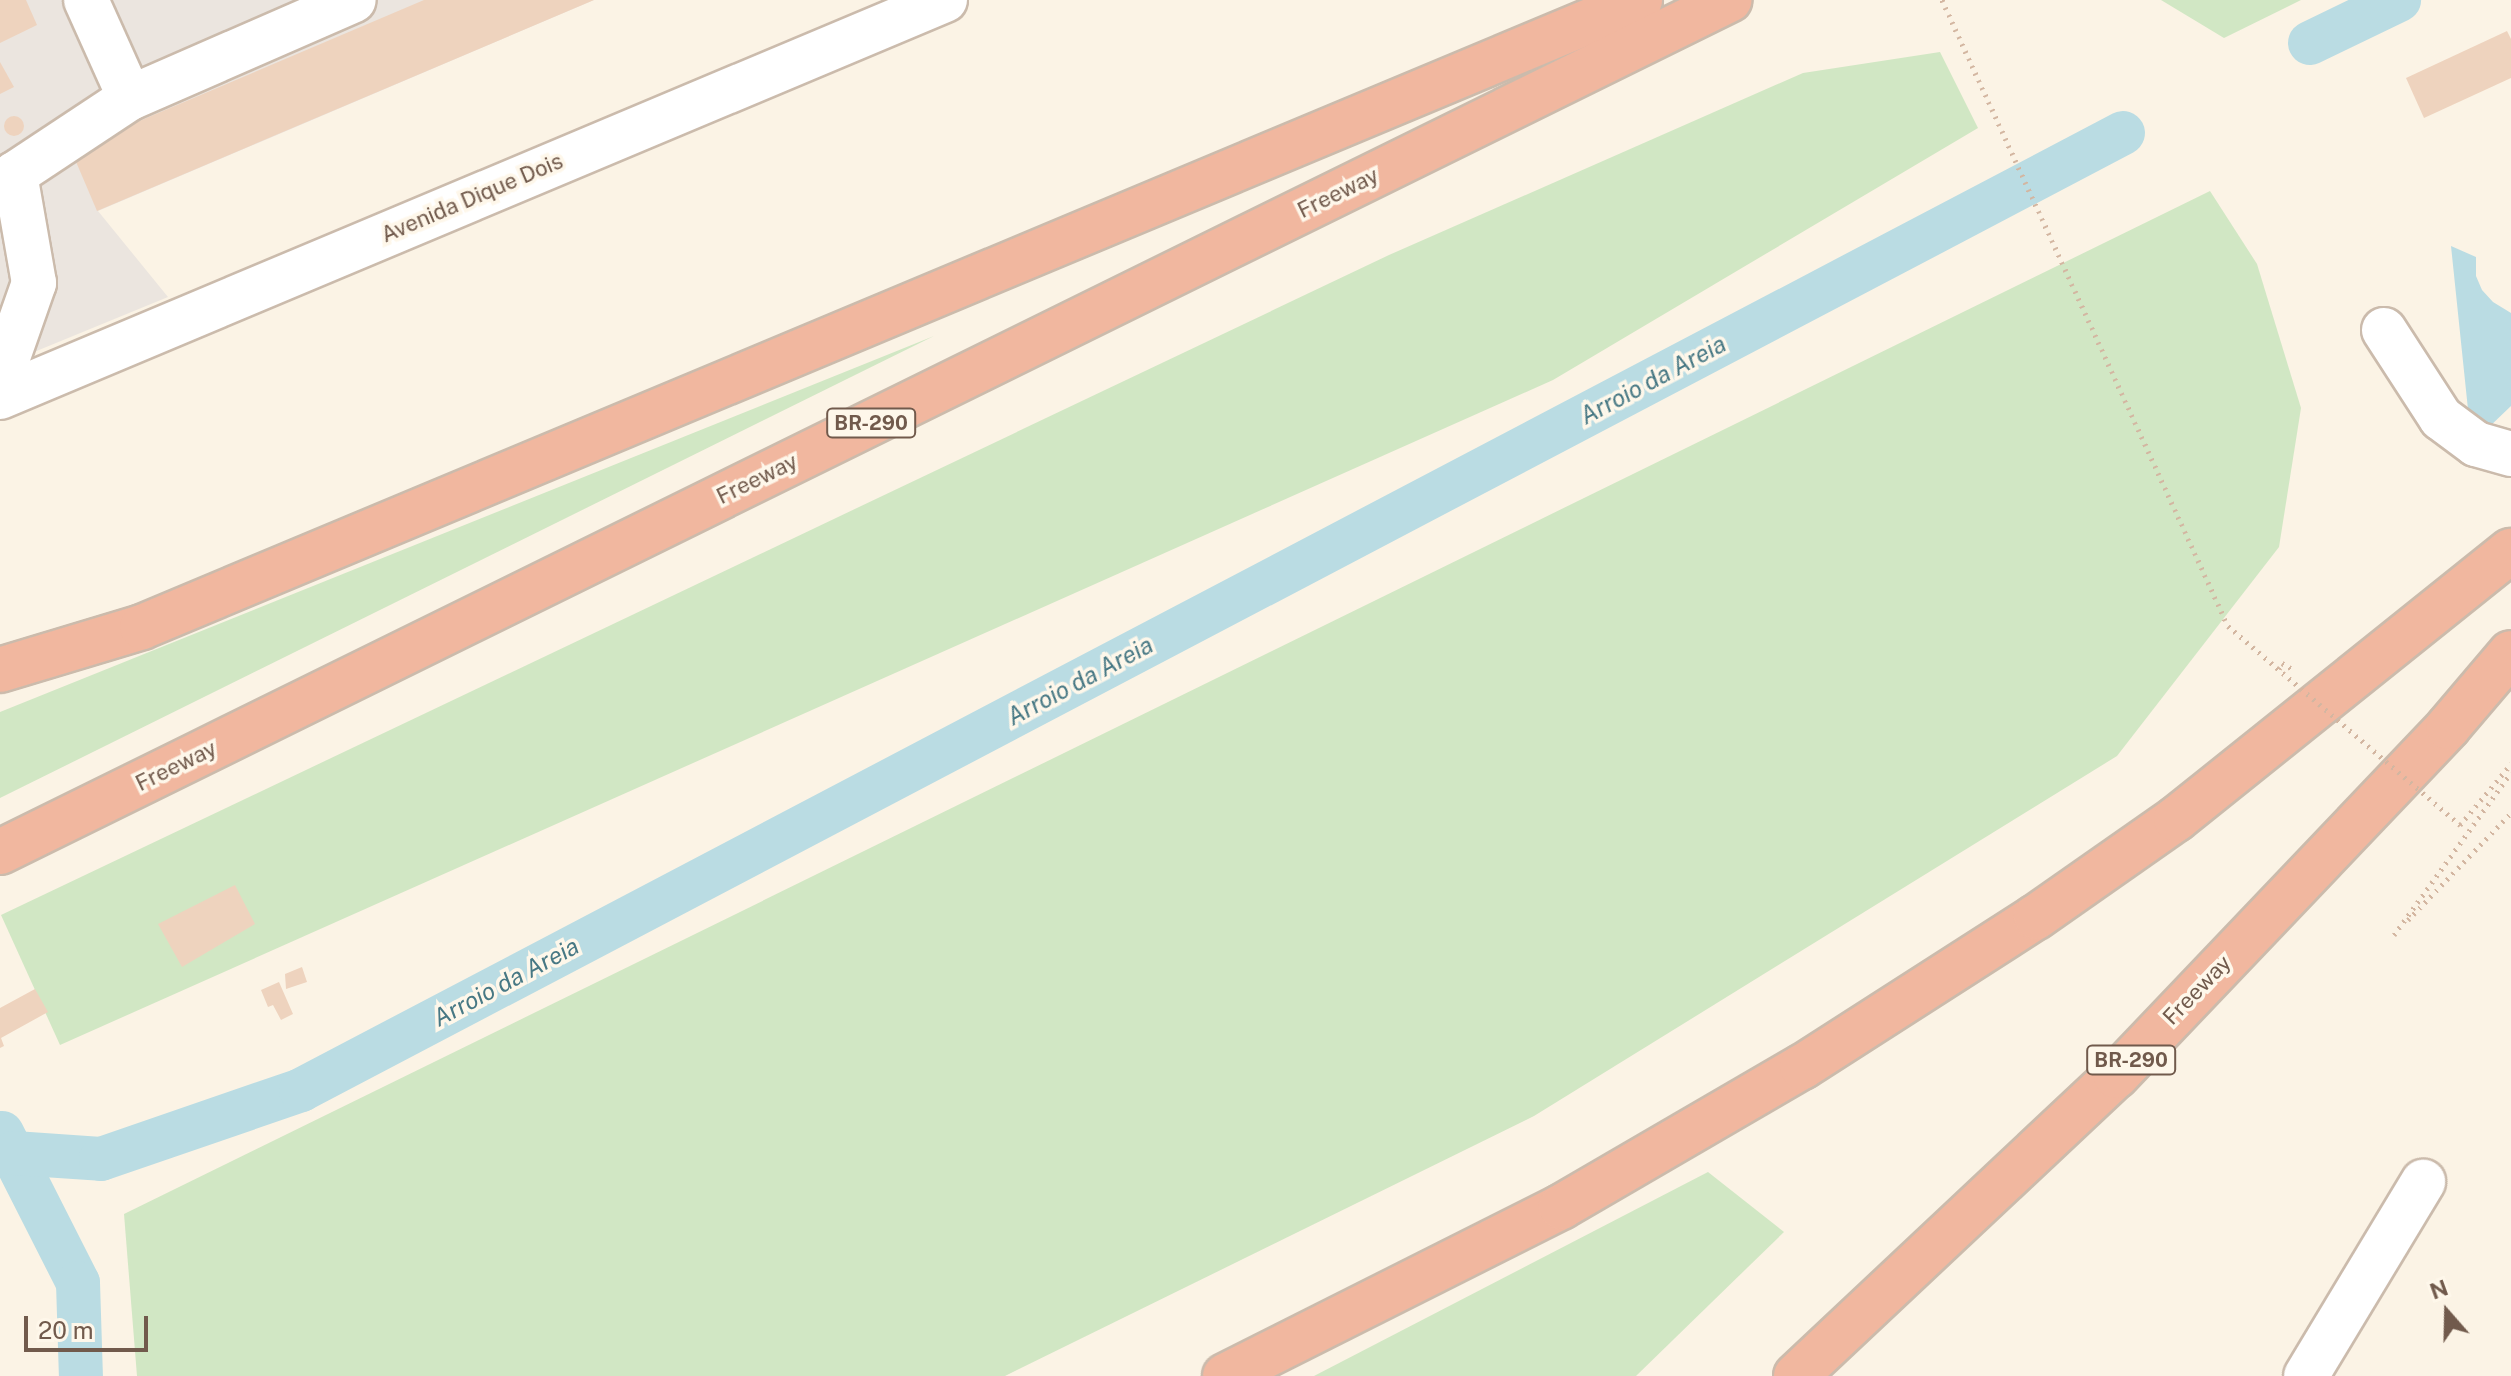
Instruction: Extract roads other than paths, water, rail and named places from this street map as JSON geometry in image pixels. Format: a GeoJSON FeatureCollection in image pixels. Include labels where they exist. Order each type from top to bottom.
{"type":"FeatureCollection","features":[{"type":"Feature","properties":{"kind":"highway"},"geometry":{"type":"LineString","coordinates":[[0,670],[142,627],[1640,0]]}},
{"type":"Feature","properties":{"kind":"highway","name":"Freeway"},"geometry":{"type":"LineString","coordinates":[[6,849],[1729,0]]}},
{"type":"Feature","properties":{"kind":"highway"},"geometry":{"type":"LineString","coordinates":[[1225,1376],[1561,1207],[1802,1067],[1958,967],[2176,819],[2511,551]]}},
{"type":"Feature","properties":{"kind":"highway","name":"Freeway"},"geometry":{"type":"LineString","coordinates":[[1796,1376],[2116,1076],[2448,727],[2511,653]]}},
{"type":"Feature","properties":{"kind":"street"},"geometry":{"type":"LineString","coordinates":[[86,0],[130,98]]}},
{"type":"Feature","properties":{"kind":"street"},"geometry":{"type":"LineString","coordinates":[[0,380],[34,283],[15,174],[130,98],[354,0]]}},
{"type":"Feature","properties":{"kind":"street","name":"Avenida Dique Dois"},"geometry":{"type":"LineString","coordinates":[[0,397],[945,0]]}},
{"type":"Feature","properties":{"kind":"street"},"geometry":{"type":"LineString","coordinates":[[2384,330],[2441,418],[2476,444],[2511,454]]}},
{"type":"Feature","properties":{"kind":"street"},"geometry":{"type":"LineString","coordinates":[[2306,1376],[2423,1182]]}},
{"type":"Feature","properties":{"kind":"water"},"geometry":{"type":"Polygon","coordinates":[[[2451,246],[2476,257],[2476,276],[2482,290],[2493,302],[2511,313],[2511,406],[2487,429],[2469,419],[2451,246]]]}},
{"type":"Feature","properties":{"kind":"waterway","name":"Arroio da Areia"},"geometry":{"type":"LineString","coordinates":[[2310,43],[2399,0]]}},
{"type":"Feature","properties":{"kind":"waterway","name":"Arroio da Areia"},"geometry":{"type":"LineString","coordinates":[[14,1153],[101,1159],[301,1090],[2123,133]]}},
{"type":"Feature","properties":{"kind":"waterway","name":"Arroio da Areia"},"geometry":{"type":"LineString","coordinates":[[2,1133],[78,1283],[81,1376]]}}]}
